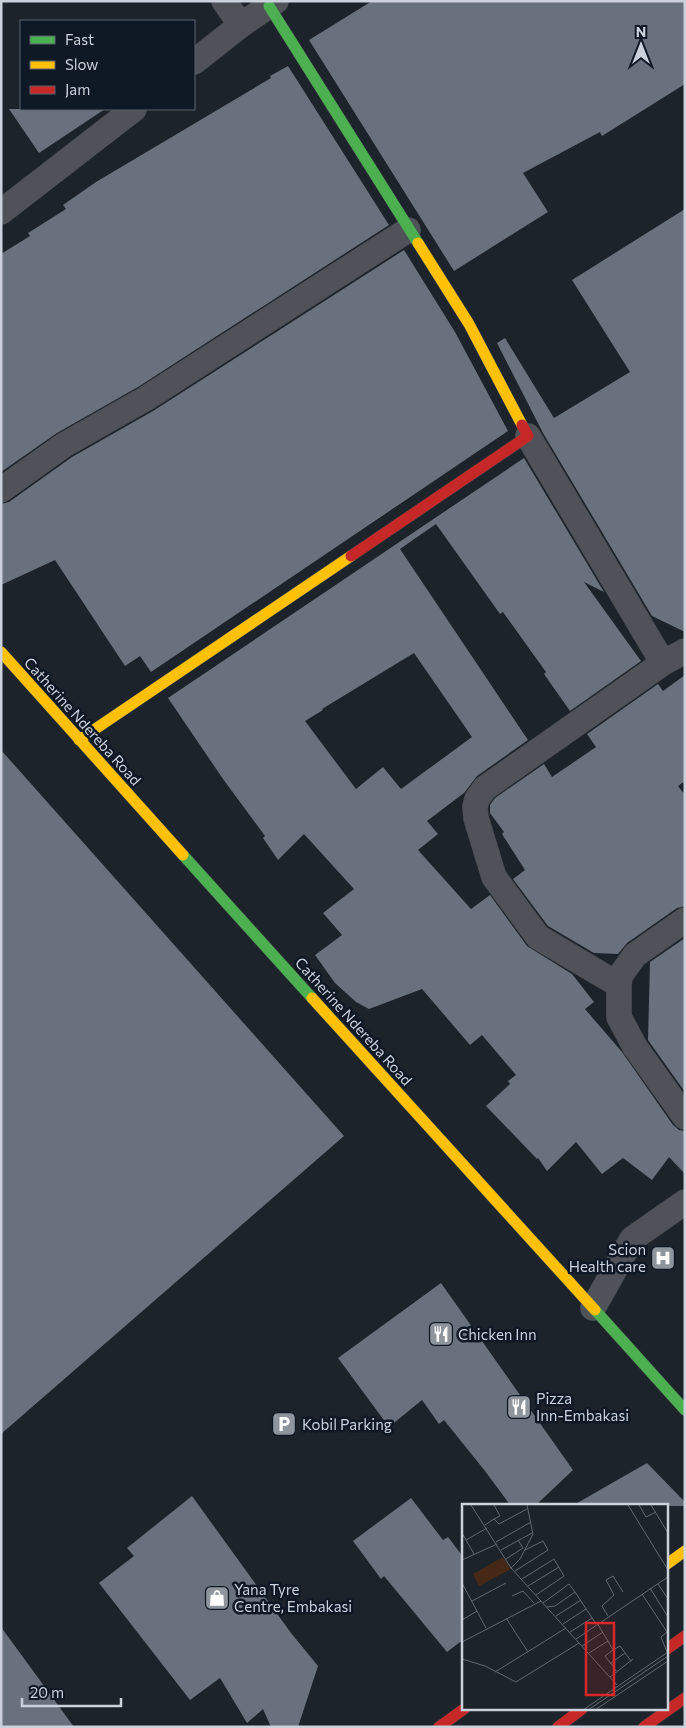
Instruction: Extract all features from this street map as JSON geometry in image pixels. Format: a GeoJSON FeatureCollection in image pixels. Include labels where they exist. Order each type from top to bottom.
{"type":"FeatureCollection","features":[{"type":"Feature","properties":{"kind":"street"},"geometry":{"type":"LineString","coordinates":[[224,1],[241,25]]}},
{"type":"Feature","properties":{"kind":"street"},"geometry":{"type":"LineString","coordinates":[[195,61],[272,3],[408,230],[468,324],[528,436],[663,663]]}},
{"type":"Feature","properties":{"kind":"street"},"geometry":{"type":"LineString","coordinates":[[1,212],[133,110]]}},
{"type":"Feature","properties":{"kind":"street"},"geometry":{"type":"LineString","coordinates":[[1,490],[64,445],[144,399],[408,230]]}},
{"type":"Feature","properties":{"kind":"street"},"geometry":{"type":"LineString","coordinates":[[79,740],[528,436]]}},
{"type":"Feature","properties":{"kind":"street"},"geometry":{"type":"LineString","coordinates":[[619,985],[538,937],[494,876],[479,832],[475,807],[477,799],[484,788],[663,663],[685,651]]}},
{"type":"Feature","properties":{"kind":"street","name":"Catherine Ndereba Road"},"geometry":{"type":"LineString","coordinates":[[1,652],[685,1410]]}},
{"type":"Feature","properties":{"kind":"street"},"geometry":{"type":"LineString","coordinates":[[685,920],[635,955],[620,976],[619,985],[619,1018],[635,1047],[685,1117]]}},
{"type":"Feature","properties":{"kind":"street"},"geometry":{"type":"LineString","coordinates":[[593,1308],[632,1239],[685,1202]]}},
{"type":"Feature","properties":{"kind":"street"},"geometry":{"type":"LineString","coordinates":[[668,1563],[685,1551]]}},
{"type":"Feature","properties":{"kind":"street"},"geometry":{"type":"LineString","coordinates":[[668,1648],[685,1636]]}},
{"type":"Feature","properties":{"kind":"street"},"geometry":{"type":"LineString","coordinates":[[646,1726],[685,1698]]}},
{"type":"Feature","properties":{"kind":"street"},"geometry":{"type":"LineString","coordinates":[[440,1727],[463,1710]]}},
{"type":"Feature","properties":{"kind":"street"},"geometry":{"type":"LineString","coordinates":[[558,1727],[581,1710]]}},
{"type":"Feature","properties":{"kind":"street"},"geometry":{"type":"LineString","coordinates":[[646,1726],[685,1711]]}},
{"type":"Feature","properties":{"kind":"building"},"geometry":{"type":"Polygon","coordinates":[[[372,1],[685,1],[685,84],[602,136],[600,132],[523,173],[548,212],[454,271],[309,40],[372,1]]]}},
{"type":"Feature","properties":{"kind":"building"},"geometry":{"type":"Polygon","coordinates":[[[288,66],[389,225],[138,387],[57,433],[1,472],[1,254],[30,236],[28,233],[66,209],[63,205],[96,182],[288,66]]]}},
{"type":"Feature","properties":{"kind":"building"},"geometry":{"type":"Polygon","coordinates":[[[9,109],[104,110],[39,153],[9,109]]]}},
{"type":"Feature","properties":{"kind":"building"},"geometry":{"type":"Polygon","coordinates":[[[685,209],[685,632],[652,616],[543,433],[497,343],[505,338],[554,418],[630,372],[572,280],[685,209]]]}},
{"type":"Feature","properties":{"kind":"building"},"geometry":{"type":"Polygon","coordinates":[[[404,250],[455,332],[508,431],[151,672],[140,656],[125,666],[55,560],[1,585],[1,504],[9,502],[72,457],[153,411],[404,250]]]}},
{"type":"Feature","properties":{"kind":"building"},"geometry":{"type":"Polygon","coordinates":[[[524,458],[604,592],[584,582],[641,661],[570,711],[544,674],[546,672],[503,612],[500,614],[436,524],[400,549],[528,740],[477,776],[464,793],[427,821],[438,834],[418,850],[471,909],[490,895],[527,946],[572,974],[594,1002],[585,1009],[622,1052],[673,1125],[679,1130],[685,1131],[685,1174],[669,1157],[652,1180],[623,1158],[602,1174],[576,1142],[547,1171],[538,1158],[486,1106],[510,1084],[508,1081],[516,1075],[482,1035],[470,1045],[422,989],[369,1009],[356,1002],[335,983],[315,955],[342,935],[323,913],[354,889],[304,834],[278,860],[263,838],[265,836],[223,779],[168,698],[524,458]],[[414,653],[305,721],[356,789],[383,767],[401,789],[472,737],[414,653]]]}},
{"type":"Feature","properties":{"kind":"building"},"geometry":{"type":"Polygon","coordinates":[[[685,675],[685,781],[678,786],[685,795],[685,906],[677,908],[627,943],[618,954],[594,953],[548,926],[513,879],[525,870],[502,834],[504,832],[490,813],[490,805],[495,798],[544,764],[552,777],[596,747],[587,734],[658,684],[663,691],[685,675]]]}},
{"type":"Feature","properties":{"kind":"building"},"geometry":{"type":"Polygon","coordinates":[[[1,750],[344,1136],[1,1434],[1,750]]]}},
{"type":"Feature","properties":{"kind":"building"},"geometry":{"type":"Polygon","coordinates":[[[685,938],[685,1092],[648,1040],[650,962],[685,938]]]}},
{"type":"Feature","properties":{"kind":"building"},"geometry":{"type":"Polygon","coordinates":[[[441,1283],[573,1470],[537,1504],[510,1504],[444,1420],[439,1424],[422,1400],[389,1427],[338,1358],[441,1283]]]}},
{"type":"Feature","properties":{"kind":"building"},"geometry":{"type":"Polygon","coordinates":[[[647,1463],[685,1502],[685,1506],[668,1506],[668,1504],[575,1504],[647,1463]]]}},
{"type":"Feature","properties":{"kind":"building"},"geometry":{"type":"Polygon","coordinates":[[[192,1496],[291,1633],[318,1666],[298,1727],[271,1727],[263,1709],[247,1723],[220,1678],[190,1700],[99,1583],[134,1556],[127,1548],[192,1496]]]}},
{"type":"Feature","properties":{"kind":"building"},"geometry":{"type":"Polygon","coordinates":[[[411,1498],[443,1540],[448,1537],[462,1555],[462,1641],[447,1652],[384,1576],[381,1579],[353,1541],[411,1498]]]}},
{"type":"Feature","properties":{"kind":"building"},"geometry":{"type":"Polygon","coordinates":[[[1,1627],[74,1727],[1,1727],[1,1627]]]}},
{"type":"Feature","properties":{"kind":"traffic: fast"},"geometry":{"type":"LineString","coordinates":[[269,6],[418,243]]}},
{"type":"Feature","properties":{"kind":"traffic: fast"},"geometry":{"type":"LineString","coordinates":[[183,855],[312,998]]}},
{"type":"Feature","properties":{"kind":"traffic: fast"},"geometry":{"type":"LineString","coordinates":[[595,1310],[685,1410]]}},
{"type":"Feature","properties":{"kind":"traffic: slow"},"geometry":{"type":"LineString","coordinates":[[418,243],[469,324],[522,425]]}},
{"type":"Feature","properties":{"kind":"traffic: slow"},"geometry":{"type":"LineString","coordinates":[[79,740],[351,556]]}},
{"type":"Feature","properties":{"kind":"traffic: slow"},"geometry":{"type":"LineString","coordinates":[[1,652],[183,855]]}},
{"type":"Feature","properties":{"kind":"traffic: slow"},"geometry":{"type":"LineString","coordinates":[[312,998],[595,1310]]}},
{"type":"Feature","properties":{"kind":"traffic: slow"},"geometry":{"type":"LineString","coordinates":[[668,1563],[685,1551]]}},
{"type":"Feature","properties":{"kind":"traffic: jam"},"geometry":{"type":"LineString","coordinates":[[351,556],[528,436],[522,425]]}},
{"type":"Feature","properties":{"kind":"traffic: jam"},"geometry":{"type":"LineString","coordinates":[[668,1648],[685,1636]]}},
{"type":"Feature","properties":{"kind":"traffic: jam"},"geometry":{"type":"LineString","coordinates":[[644,1727],[685,1698]]}},
{"type":"Feature","properties":{"kind":"traffic: jam"},"geometry":{"type":"LineString","coordinates":[[439,1727],[463,1710]]}},
{"type":"Feature","properties":{"kind":"traffic: jam"},"geometry":{"type":"LineString","coordinates":[[558,1727],[581,1710]]}},
{"type":"Feature","properties":{"kind":"place","name":"Scion Health care"},"geometry":{"type":"Point","coordinates":[663,1258]}},
{"type":"Feature","properties":{"kind":"place","name":"Chicken Inn"},"geometry":{"type":"Point","coordinates":[441,1334]}},
{"type":"Feature","properties":{"kind":"place","name":"Pizza Inn-Embakasi"},"geometry":{"type":"Point","coordinates":[519,1407]}},
{"type":"Feature","properties":{"kind":"place","name":"Kobil Parking"},"geometry":{"type":"Point","coordinates":[284,1424]}},
{"type":"Feature","properties":{"kind":"place","name":"Yana Tyre Centre, Embakasi"},"geometry":{"type":"Point","coordinates":[217,1598]}}]}
